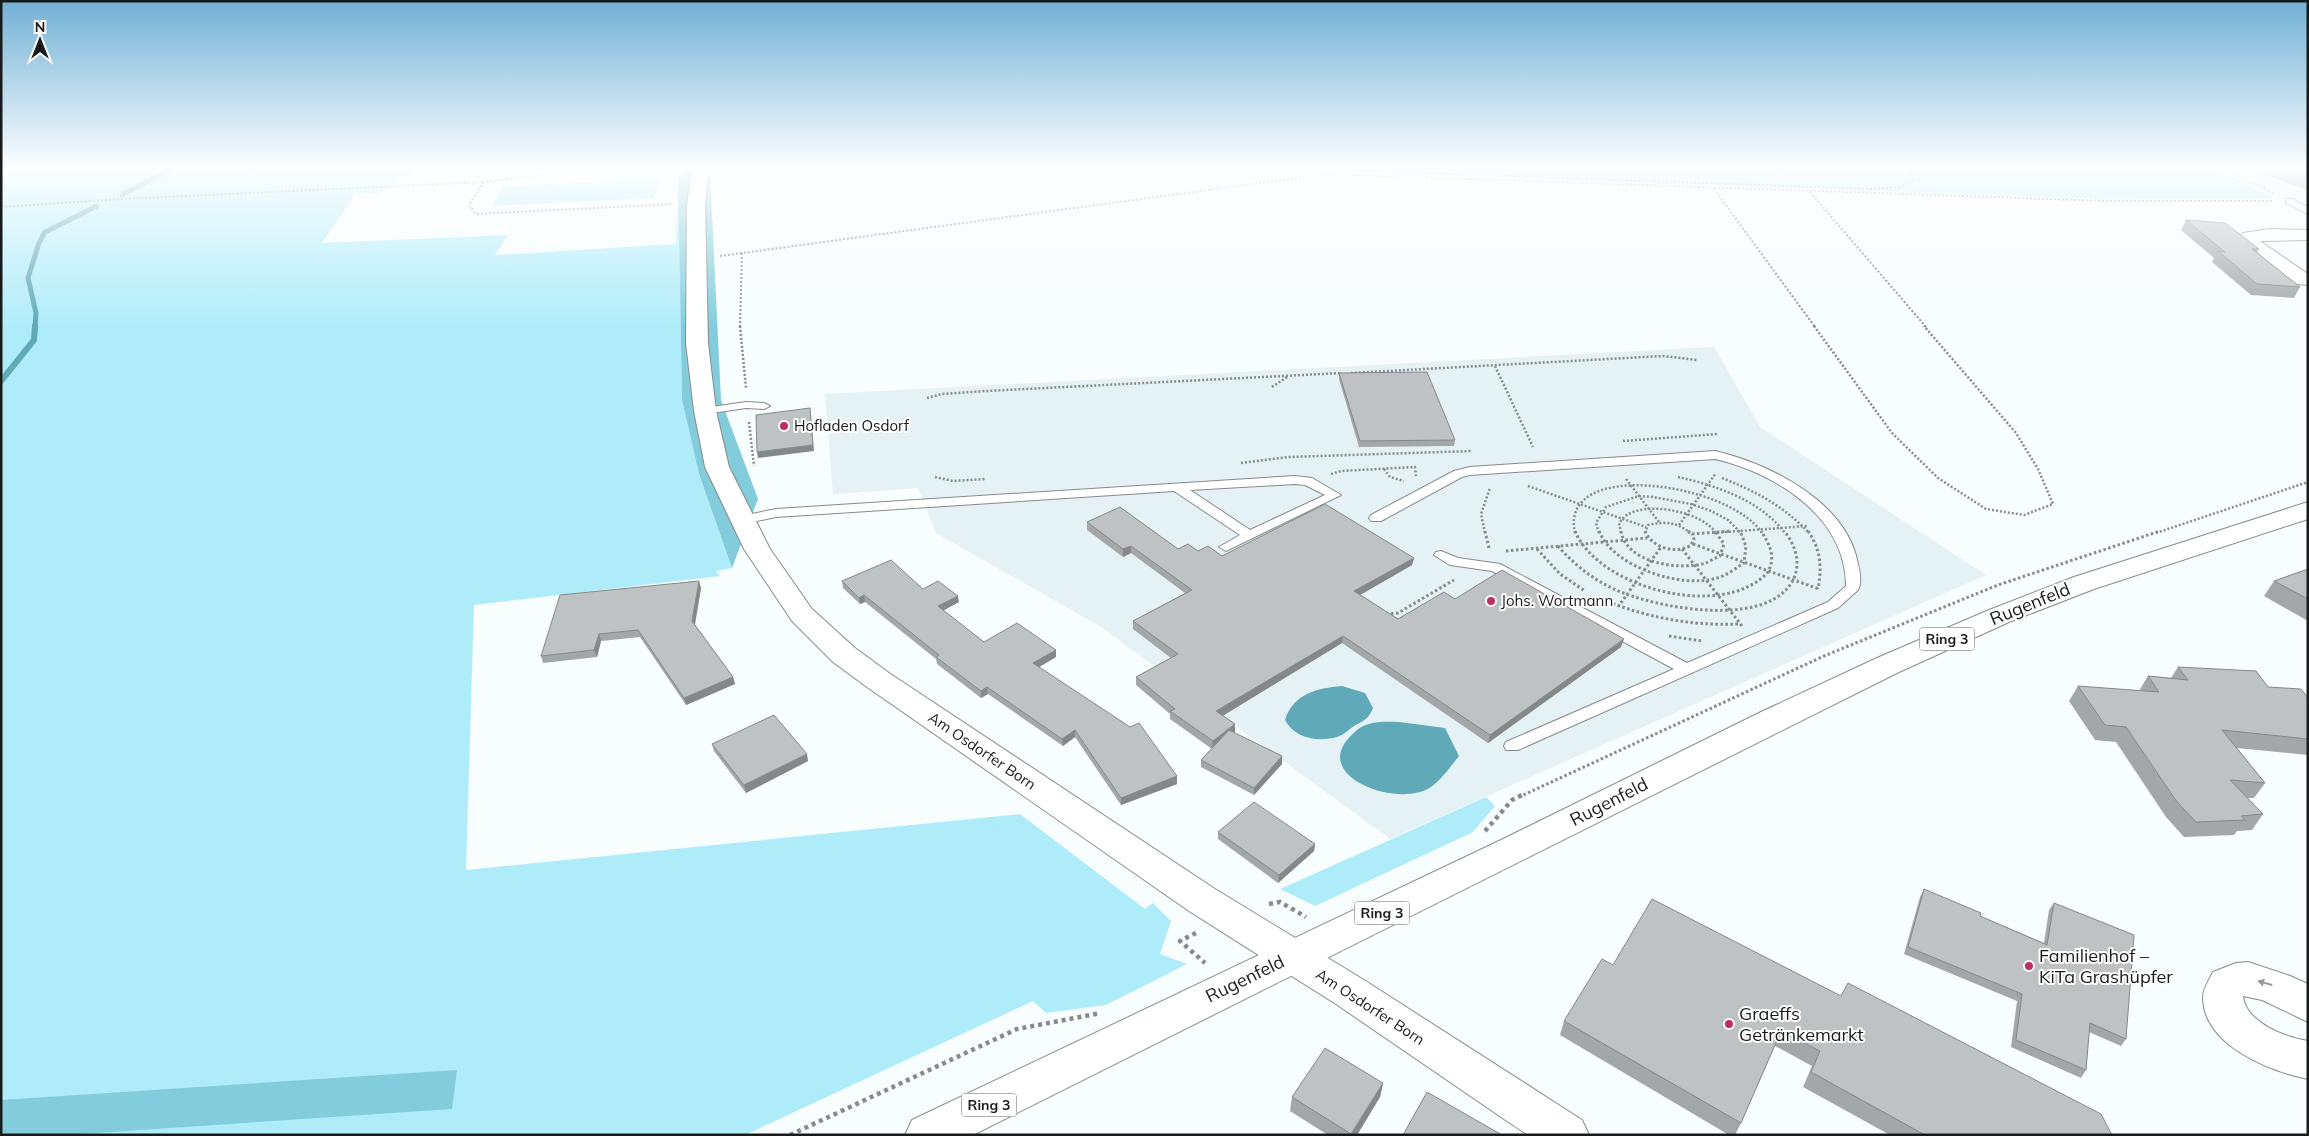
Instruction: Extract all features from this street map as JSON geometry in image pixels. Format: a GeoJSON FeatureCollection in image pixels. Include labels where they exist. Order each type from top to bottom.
{"type":"FeatureCollection","features":[{"type":"Feature","properties":{"kind":"street","name":"Am Osdorfer Born"},"geometry":{"type":"LineString","coordinates":[[696,220],[697,343],[705,411],[717,467],[742,520],[770,570],[802,615],[844,655],[1202,900],[1350,992],[1519,1106],[1567,1135]]}},
{"type":"Feature","properties":{"kind":"street"},"geometry":{"type":"LineString","coordinates":[[2304,280],[2252,244],[2249,236],[2308,235]]}},
{"type":"Feature","properties":{"kind":"street","name":"Rugenfeld"},"geometry":{"type":"LineString","coordinates":[[927,1135],[1291,956],[1585,815],[1772,720],[1964,631],[2084,583],[2308,510]]}},
{"type":"Feature","properties":{"kind":"street"},"geometry":{"type":"LineString","coordinates":[[2308,1005],[2276,986],[2257,980],[2231,982],[2225,987],[2222,994],[2227,1012],[2234,1022],[2250,1037],[2285,1056],[2308,1060]]}},
{"type":"Feature","properties":{"kind":"lane"},"geometry":{"type":"LineString","coordinates":[[705,411],[746,405],[764,406]]}},
{"type":"Feature","properties":{"kind":"lane"},"geometry":{"type":"LineString","coordinates":[[1376,518],[1458,474],[1496,473],[1611,461],[1704,455],[1726,457],[1760,470],[1779,481],[1816,507],[1832,524],[1844,543],[1853,573],[1853,587],[1833,605],[1512,746]]}},
{"type":"Feature","properties":{"kind":"lane"},"geometry":{"type":"LineString","coordinates":[[742,520],[776,513],[1295,480],[1308,481],[1335,496],[1226,547]]}},
{"type":"Feature","properties":{"kind":"lane"},"geometry":{"type":"LineString","coordinates":[[1176,487],[1250,536]]}},
{"type":"Feature","properties":{"kind":"lane"},"geometry":{"type":"LineString","coordinates":[[1441,555],[1455,562],[1496,567],[1686,669]]}},
{"type":"Feature","properties":{"kind":"path"},"geometry":{"type":"LineString","coordinates":[[696,260],[742,252],[981,220]]}},
{"type":"Feature","properties":{"kind":"path"},"geometry":{"type":"LineString","coordinates":[[1736,220],[1892,433],[1938,478],[1986,509],[2024,515],[2053,504],[2038,469],[2016,433],[1834,220]]}},
{"type":"Feature","properties":{"kind":"path"},"geometry":{"type":"LineString","coordinates":[[742,252],[740,359],[748,394],[746,405],[754,466]]}},
{"type":"Feature","properties":{"kind":"path"},"geometry":{"type":"LineString","coordinates":[[927,398],[942,394],[986,391],[1663,356],[1697,360]]}},
{"type":"Feature","properties":{"kind":"path"},"geometry":{"type":"LineString","coordinates":[[1495,366],[1533,447]]}},
{"type":"Feature","properties":{"kind":"path"},"geometry":{"type":"LineString","coordinates":[[1272,387],[1281,379],[1292,376]]}},
{"type":"Feature","properties":{"kind":"path"},"geometry":{"type":"LineString","coordinates":[[1621,441],[1718,434]]}},
{"type":"Feature","properties":{"kind":"path"},"geometry":{"type":"LineString","coordinates":[[1524,447],[1542,446]]}},
{"type":"Feature","properties":{"kind":"path"},"geometry":{"type":"LineString","coordinates":[[1238,464],[1289,457],[1481,450]]}},
{"type":"Feature","properties":{"kind":"path"},"geometry":{"type":"LineString","coordinates":[[1678,525],[1726,457]]}},
{"type":"Feature","properties":{"kind":"path"},"geometry":{"type":"LineString","coordinates":[[1611,461],[1659,522]]}},
{"type":"Feature","properties":{"kind":"path"},"geometry":{"type":"LineString","coordinates":[[1308,481],[1341,471],[1416,467],[1417,476],[1410,480],[1400,480],[1390,477],[1384,469]]}},
{"type":"Feature","properties":{"kind":"path"},"geometry":{"type":"LineString","coordinates":[[1488,554],[1490,546],[1483,530],[1482,510],[1487,492],[1496,473],[1646,527],[1659,522],[1678,525],[1692,534],[1832,524]]}},
{"type":"Feature","properties":{"kind":"path"},"geometry":{"type":"LineString","coordinates":[[1714,475],[1774,502],[1803,526],[1816,545],[1823,564],[1822,577],[1818,589]]}},
{"type":"Feature","properties":{"kind":"path"},"geometry":{"type":"LineString","coordinates":[[1558,546],[1567,557],[1592,577],[1627,594],[1668,606],[1729,610],[1769,600],[1786,589],[1793,580],[1798,560],[1790,538],[1770,517],[1742,498],[1707,484],[1672,476]]}},
{"type":"Feature","properties":{"kind":"path"},"geometry":{"type":"LineString","coordinates":[[935,477],[955,481],[994,479]]}},
{"type":"Feature","properties":{"kind":"path"},"geometry":{"type":"LineString","coordinates":[[1630,485],[1664,486],[1701,494],[1734,509],[1760,529],[1766,538],[1772,555],[1768,571],[1749,586],[1717,594],[1676,593],[1636,582],[1597,561],[1580,544],[1573,527],[1573,519],[1580,504],[1600,491],[1630,485]]}},
{"type":"Feature","properties":{"kind":"path"},"geometry":{"type":"LineString","coordinates":[[1639,496],[1666,497],[1694,504],[1719,515],[1738,530],[1747,547],[1744,563],[1730,574],[1706,580],[1675,579],[1644,571],[1618,558],[1602,542],[1595,526],[1601,512],[1616,501],[1639,496]]}},
{"type":"Feature","properties":{"kind":"path"},"geometry":{"type":"LineString","coordinates":[[1648,509],[1686,514],[1704,522],[1717,532],[1724,548],[1716,560],[1695,566],[1674,566],[1651,560],[1629,548],[1622,540],[1618,529],[1622,519],[1628,514],[1648,509]]}},
{"type":"Feature","properties":{"kind":"path"},"geometry":{"type":"LineString","coordinates":[[1646,527],[1644,532],[1647,538],[1661,547],[1682,549],[1693,544],[1843,598]]}},
{"type":"Feature","properties":{"kind":"path"},"geometry":{"type":"LineString","coordinates":[[1692,534],[1693,544]]}},
{"type":"Feature","properties":{"kind":"path"},"geometry":{"type":"LineString","coordinates":[[1383,615],[1398,613],[1446,586],[1488,554],[1647,538]]}},
{"type":"Feature","properties":{"kind":"path"},"geometry":{"type":"LineString","coordinates":[[1614,610],[1661,547]]}},
{"type":"Feature","properties":{"kind":"path"},"geometry":{"type":"LineString","coordinates":[[1536,549],[1560,574],[1590,593]]}},
{"type":"Feature","properties":{"kind":"path"},"geometry":{"type":"LineString","coordinates":[[1682,549],[1753,640]]}},
{"type":"Feature","properties":{"kind":"path"},"geometry":{"type":"LineString","coordinates":[[1596,597],[1618,607],[1667,621],[1717,626],[1741,624]]}},
{"type":"Feature","properties":{"kind":"path"},"geometry":{"type":"LineString","coordinates":[[1664,635],[1706,641],[1753,640]]}},
{"type":"Feature","properties":{"kind":"path"},"geometry":{"type":"LineString","coordinates":[[1265,905],[1280,902],[1306,918]]}},
{"type":"Feature","properties":{"kind":"path"},"geometry":{"type":"LineString","coordinates":[[1199,931],[1180,941],[1205,963]]}},
{"type":"Feature","properties":{"kind":"path"},"geometry":{"type":"LineString","coordinates":[[790,1135],[1017,1029],[1110,1011]]}},
{"type":"Feature","properties":{"kind":"shaded area"},"geometry":{"type":"Polygon","coordinates":[[[1,220],[337,220],[322,243],[508,235],[495,255],[676,244],[677,220],[679,220],[682,400],[699,474],[732,568],[716,571],[720,576],[474,605],[466,870],[1020,814],[1145,909],[1153,903],[1171,921],[1160,954],[1187,964],[1106,1005],[1046,1013],[1033,1001],[745,1135],[1,1135],[1,220]]]}},
{"type":"Feature","properties":{"kind":"shaded area"},"geometry":{"type":"Polygon","coordinates":[[[679,220],[712,220],[721,400],[758,499],[732,568],[699,474],[682,400],[679,220]]]}},
{"type":"Feature","properties":{"kind":"shaded area","name":"Johs. Wortmann"},"geometry":{"type":"Polygon","coordinates":[[[1714,347],[1760,427],[1986,575],[1390,839],[1101,627],[936,533],[918,488],[833,494],[825,394],[1714,347]]]}},
{"type":"Feature","properties":{"kind":"shaded area"},"geometry":{"type":"Polygon","coordinates":[[[1342,686],[1365,693],[1373,708],[1370,715],[1342,735],[1330,738],[1308,738],[1289,726],[1285,720],[1289,711],[1300,698],[1324,688],[1342,686]]]}},
{"type":"Feature","properties":{"kind":"shaded area"},"geometry":{"type":"Polygon","coordinates":[[[1399,722],[1445,728],[1459,756],[1435,784],[1417,793],[1381,792],[1364,786],[1351,777],[1342,766],[1340,753],[1348,739],[1357,730],[1373,723],[1399,722]]]}},
{"type":"Feature","properties":{"kind":"shaded area"},"geometry":{"type":"Polygon","coordinates":[[[1486,797],[1495,806],[1473,832],[1315,906],[1280,889],[1486,797]]]}},
{"type":"Feature","properties":{"kind":"shaded area"},"geometry":{"type":"Polygon","coordinates":[[[457,1070],[452,1109],[66,1135],[1,1135],[1,1100],[457,1070]]]}},
{"type":"Feature","properties":{"kind":"building"},"geometry":{"type":"Polygon","coordinates":[[[2186,220],[2225,223],[2259,249],[2252,249],[2300,287],[2257,284],[2218,251],[2225,252],[2186,220]]]}},
{"type":"Feature","properties":{"kind":"building"},"geometry":{"type":"Polygon","coordinates":[[[1427,372],[1455,440],[1360,441],[1339,373],[1427,372]]]}},
{"type":"Feature","properties":{"kind":"building"},"geometry":{"type":"Polygon","coordinates":[[[810,408],[813,445],[757,452],[756,415],[810,408]]]}},
{"type":"Feature","properties":{"kind":"building"},"geometry":{"type":"Polygon","coordinates":[[[1325,504],[1414,558],[1354,591],[1398,619],[1444,592],[1455,599],[1502,570],[1624,639],[1490,735],[1343,636],[1216,711],[1235,724],[1213,741],[1170,711],[1175,709],[1136,677],[1178,654],[1133,621],[1192,590],[1131,546],[1123,549],[1087,522],[1120,507],[1178,549],[1188,544],[1198,551],[1208,546],[1222,556],[1325,504]]]}},
{"type":"Feature","properties":{"kind":"building"},"geometry":{"type":"Polygon","coordinates":[[[891,560],[923,589],[938,581],[958,596],[938,606],[984,642],[1017,623],[1056,650],[1033,663],[1130,727],[1139,723],[1177,776],[1121,798],[1075,730],[1062,739],[987,687],[981,691],[936,657],[939,655],[864,595],[859,598],[842,581],[891,560]]]}},
{"type":"Feature","properties":{"kind":"building"},"geometry":{"type":"Polygon","coordinates":[[[2308,569],[2308,599],[2274,581],[2308,569]]]}},
{"type":"Feature","properties":{"kind":"building"},"geometry":{"type":"Polygon","coordinates":[[[699,581],[692,621],[733,677],[684,698],[638,630],[599,634],[594,650],[541,656],[560,595],[699,581]]]}},
{"type":"Feature","properties":{"kind":"building"},"geometry":{"type":"Polygon","coordinates":[[[2178,667],[2256,671],[2268,687],[2301,689],[2308,698],[2308,739],[2222,730],[2265,783],[2230,780],[2263,814],[2241,816],[2245,820],[2196,822],[2177,802],[2126,727],[2105,725],[2078,686],[2159,692],[2148,676],[2188,680],[2178,667]]]}},
{"type":"Feature","properties":{"kind":"building"},"geometry":{"type":"Polygon","coordinates":[[[774,715],[807,754],[744,785],[712,744],[774,715]]]}},
{"type":"Feature","properties":{"kind":"building"},"geometry":{"type":"Polygon","coordinates":[[[1229,730],[1282,756],[1254,788],[1201,760],[1229,730]]]}},
{"type":"Feature","properties":{"kind":"building"},"geometry":{"type":"Polygon","coordinates":[[[1254,802],[1315,844],[1279,875],[1218,832],[1254,802]]]}},
{"type":"Feature","properties":{"kind":"building","name":"Familienhof – KiTa Grashüpfer"},"geometry":{"type":"Polygon","coordinates":[[[1924,889],[1981,913],[1980,916],[2047,945],[2054,903],[2134,935],[2126,1039],[2090,1023],[2086,1070],[2016,1040],[2022,994],[1908,947],[1924,889]]]}},
{"type":"Feature","properties":{"kind":"building","name":"Graeffs Getränkemarkt"},"geometry":{"type":"Polygon","coordinates":[[[1652,899],[1841,996],[1848,983],[2101,1114],[2112,1135],[1925,1135],[1811,1072],[1820,1051],[1781,1031],[1741,1123],[1564,1021],[1602,959],[1613,965],[1652,899]]]}},
{"type":"Feature","properties":{"kind":"building"},"geometry":{"type":"Polygon","coordinates":[[[1325,1048],[1383,1083],[1351,1134],[1292,1097],[1325,1048]]]}},
{"type":"Feature","properties":{"kind":"building"},"geometry":{"type":"Polygon","coordinates":[[[1427,1092],[1502,1135],[1403,1135],[1427,1092]]]}},
{"type":"Feature","properties":{"kind":"waterway"},"geometry":{"type":"LineString","coordinates":[[35,327],[36,313],[28,278],[39,243],[45,232],[69,220]]}},
{"type":"Feature","properties":{"kind":"waterway"},"geometry":{"type":"LineString","coordinates":[[1,381],[34,340],[35,326]]}},
{"type":"Feature","properties":{"kind":"place","name":"Hofladen Osdorf"},"geometry":{"type":"Point","coordinates":[784,426]}},
{"type":"Feature","properties":{"kind":"place","name":"Johs. Wortmann"},"geometry":{"type":"Point","coordinates":[1491,601]}},
{"type":"Feature","properties":{"kind":"place","name":"Familienhof – KiTa Grashüpfer"},"geometry":{"type":"Point","coordinates":[2029,966]}},
{"type":"Feature","properties":{"kind":"place","name":"Graeffs Getränkemarkt"},"geometry":{"type":"Point","coordinates":[1729,1024]}}]}
